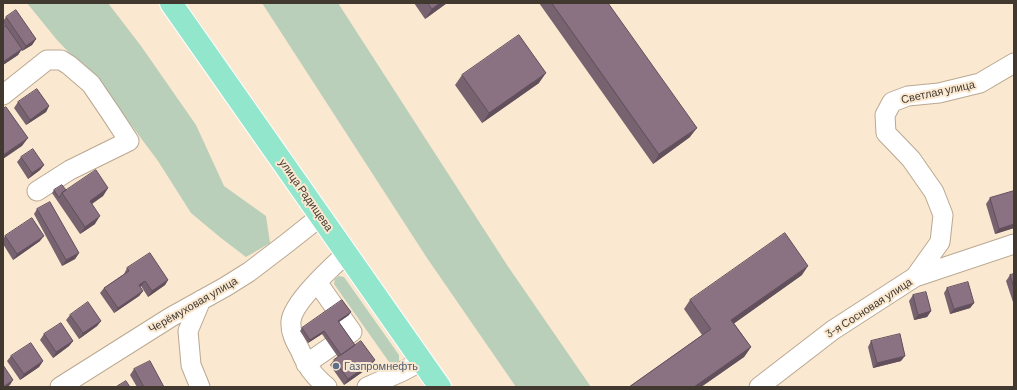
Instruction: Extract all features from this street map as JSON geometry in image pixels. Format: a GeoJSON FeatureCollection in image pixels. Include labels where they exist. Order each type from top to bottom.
{"type":"FeatureCollection","features":[{"type":"Feature","properties":{"kind":"main road","name":"улица Радищева"},"geometry":{"type":"LineString","coordinates":[[171,3],[440,387]]}},
{"type":"Feature","properties":{"kind":"street"},"geometry":{"type":"LineString","coordinates":[[3,95],[47,60],[61,60],[91,84],[129,141],[70,170],[37,191]]}},
{"type":"Feature","properties":{"kind":"street","name":"Светлая улица"},"geometry":{"type":"LineString","coordinates":[[915,277],[940,242],[943,215],[934,192],[910,159],[886,133],[885,114],[892,102],[908,96],[939,93],[980,83],[1014,64]]}},
{"type":"Feature","properties":{"kind":"street","name":"Черёмуховая улица"},"geometry":{"type":"LineString","coordinates":[[60,387],[171,317],[249,272],[321,216]]}},
{"type":"Feature","properties":{"kind":"street","name":"3-я Сосновая улица"},"geometry":{"type":"LineString","coordinates":[[759,387],[833,330],[915,277],[1014,244]]}},
{"type":"Feature","properties":{"kind":"street"},"geometry":{"type":"LineString","coordinates":[[327,387],[316,378],[306,364],[293,337],[291,320],[298,305],[317,282],[347,253]]}},
{"type":"Feature","properties":{"kind":"street"},"geometry":{"type":"LineString","coordinates":[[306,364],[352,332],[317,282]]}},
{"type":"Feature","properties":{"kind":"street"},"geometry":{"type":"LineString","coordinates":[[200,387],[191,366],[188,331],[201,300]]}},
{"type":"Feature","properties":{"kind":"street"},"geometry":{"type":"LineString","coordinates":[[367,387],[422,361]]}},
{"type":"Feature","properties":{"kind":"green space"},"geometry":{"type":"Polygon","coordinates":[[[27,3],[108,3],[141,46],[196,125],[224,186],[266,216],[270,243],[246,257],[191,213],[158,161],[105,90],[57,40],[27,3]]]}},
{"type":"Feature","properties":{"kind":"green space"},"geometry":{"type":"Polygon","coordinates":[[[262,3],[338,3],[507,265],[591,387],[516,387],[427,258],[262,3]]]}},
{"type":"Feature","properties":{"kind":"green space"},"geometry":{"type":"Polygon","coordinates":[[[339,276],[344,277],[399,355],[399,361],[394,364],[389,362],[334,284],[335,279],[339,276]]]}},
{"type":"Feature","properties":{"kind":"building"},"geometry":{"type":"Polygon","coordinates":[[[428,3],[440,3],[432,9],[428,3]]]}},
{"type":"Feature","properties":{"kind":"building"},"geometry":{"type":"Polygon","coordinates":[[[552,3],[608,3],[697,128],[659,154],[552,3]]]}},
{"type":"Feature","properties":{"kind":"building"},"geometry":{"type":"Polygon","coordinates":[[[16,10],[36,39],[26,46],[6,17],[16,10]]]}},
{"type":"Feature","properties":{"kind":"building"},"geometry":{"type":"Polygon","coordinates":[[[6,26],[22,49],[3,62],[3,28],[6,26]]]}},
{"type":"Feature","properties":{"kind":"building"},"geometry":{"type":"Polygon","coordinates":[[[519,35],[546,73],[489,113],[462,75],[519,35]]]}},
{"type":"Feature","properties":{"kind":"building"},"geometry":{"type":"Polygon","coordinates":[[[37,89],[49,106],[30,120],[18,102],[37,89]]]}},
{"type":"Feature","properties":{"kind":"building"},"geometry":{"type":"Polygon","coordinates":[[[6,107],[28,138],[3,155],[3,109],[6,107]]]}},
{"type":"Feature","properties":{"kind":"building"},"geometry":{"type":"Polygon","coordinates":[[[33,149],[44,165],[32,173],[21,157],[33,149]]]}},
{"type":"Feature","properties":{"kind":"building"},"geometry":{"type":"Polygon","coordinates":[[[96,170],[108,188],[90,201],[100,216],[85,227],[62,193],[96,170]]]}},
{"type":"Feature","properties":{"kind":"building"},"geometry":{"type":"Polygon","coordinates":[[[62,185],[66,190],[59,198],[54,190],[62,185]]]}},
{"type":"Feature","properties":{"kind":"building"},"geometry":{"type":"Polygon","coordinates":[[[1014,191],[1014,224],[999,229],[990,198],[1014,191]]]}},
{"type":"Feature","properties":{"kind":"building"},"geometry":{"type":"Polygon","coordinates":[[[50,202],[79,253],[66,260],[37,209],[50,202]]]}},
{"type":"Feature","properties":{"kind":"building"},"geometry":{"type":"Polygon","coordinates":[[[32,218],[44,236],[17,254],[5,236],[32,218]]]}},
{"type":"Feature","properties":{"kind":"building"},"geometry":{"type":"Polygon","coordinates":[[[785,233],[808,266],[731,320],[751,347],[694,387],[629,387],[711,329],[690,300],[785,233]]]}},
{"type":"Feature","properties":{"kind":"building"},"geometry":{"type":"Polygon","coordinates":[[[150,253],[168,280],[152,291],[145,281],[139,285],[143,291],[118,308],[104,288],[129,271],[127,268],[150,253]]]}},
{"type":"Feature","properties":{"kind":"building"},"geometry":{"type":"Polygon","coordinates":[[[1014,274],[1014,288],[1010,275],[1014,274]]]}},
{"type":"Feature","properties":{"kind":"building"},"geometry":{"type":"Polygon","coordinates":[[[968,282],[974,303],[954,309],[947,288],[968,282]]]}},
{"type":"Feature","properties":{"kind":"building"},"geometry":{"type":"Polygon","coordinates":[[[926,292],[931,311],[918,315],[913,295],[926,292]]]}},
{"type":"Feature","properties":{"kind":"building"},"geometry":{"type":"Polygon","coordinates":[[[342,300],[351,312],[338,321],[355,345],[341,355],[324,331],[310,340],[302,328],[342,300]]]}},
{"type":"Feature","properties":{"kind":"building"},"geometry":{"type":"Polygon","coordinates":[[[88,302],[101,321],[83,333],[70,315],[88,302]]]}},
{"type":"Feature","properties":{"kind":"building"},"geometry":{"type":"Polygon","coordinates":[[[61,323],[73,341],[56,352],[44,334],[61,323]]]}},
{"type":"Feature","properties":{"kind":"building"},"geometry":{"type":"Polygon","coordinates":[[[900,334],[905,356],[877,363],[871,341],[900,334]]]}},
{"type":"Feature","properties":{"kind":"building"},"geometry":{"type":"Polygon","coordinates":[[[361,341],[375,360],[348,379],[334,360],[361,341]]]}},
{"type":"Feature","properties":{"kind":"building"},"geometry":{"type":"Polygon","coordinates":[[[31,343],[43,361],[24,374],[11,356],[31,343]]]}},
{"type":"Feature","properties":{"kind":"building"},"geometry":{"type":"Polygon","coordinates":[[[150,361],[164,387],[144,387],[134,369],[150,361]]]}},
{"type":"Feature","properties":{"kind":"building"},"geometry":{"type":"Polygon","coordinates":[[[3,365],[13,380],[3,387],[3,365]]]}},
{"type":"Feature","properties":{"kind":"building"},"geometry":{"type":"Polygon","coordinates":[[[126,381],[130,387],[116,387],[126,381]]]}},
{"type":"Feature","properties":{"kind":"place","name":"Газпромнефть"},"geometry":{"type":"Point","coordinates":[336,366]}}]}
